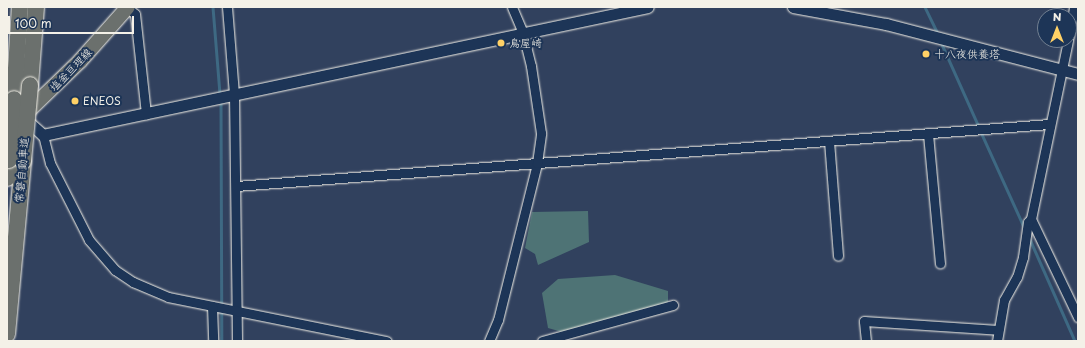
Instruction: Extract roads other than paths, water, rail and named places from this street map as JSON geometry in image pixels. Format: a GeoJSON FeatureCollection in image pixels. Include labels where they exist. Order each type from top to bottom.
{"type":"FeatureCollection","features":[{"type":"Feature","properties":{"kind":"highway","name":"常磐自動車道"},"geometry":{"type":"LineString","coordinates":[[7,334],[16,161],[14,99],[20,7]]}},
{"type":"Feature","properties":{"kind":"highway","name":"常磐自動車道"},"geometry":{"type":"LineString","coordinates":[[7,178],[16,161],[30,85],[36,7]]}},
{"type":"Feature","properties":{"kind":"main road","name":"塩釜亘理線"},"geometry":{"type":"LineString","coordinates":[[7,125],[22,117],[80,61],[128,8]]}},
{"type":"Feature","properties":{"kind":"street"},"geometry":{"type":"LineString","coordinates":[[227,7],[236,186],[237,341]]}},
{"type":"Feature","properties":{"kind":"street"},"geometry":{"type":"LineString","coordinates":[[489,341],[497,322],[538,163],[541,133],[534,82],[523,33],[512,7]]}},
{"type":"Feature","properties":{"kind":"street"},"geometry":{"type":"LineString","coordinates":[[43,134],[210,101],[231,95],[648,7]]}},
{"type":"Feature","properties":{"kind":"street"},"geometry":{"type":"LineString","coordinates":[[793,7],[886,24],[1078,74]]}},
{"type":"Feature","properties":{"kind":"street"},"geometry":{"type":"LineString","coordinates":[[128,8],[135,14],[146,114]]}},
{"type":"Feature","properties":{"kind":"street"},"geometry":{"type":"LineString","coordinates":[[997,341],[1004,300],[1017,277],[1066,48]]}},
{"type":"Feature","properties":{"kind":"street"},"geometry":{"type":"LineString","coordinates":[[22,117],[43,134],[50,163],[76,219],[99,255],[114,270],[155,293],[387,341]]}},
{"type":"Feature","properties":{"kind":"street"},"geometry":{"type":"LineString","coordinates":[[236,186],[1050,124]]}},
{"type":"Feature","properties":{"kind":"street"},"geometry":{"type":"LineString","coordinates":[[928,134],[940,263]]}},
{"type":"Feature","properties":{"kind":"street"},"geometry":{"type":"LineString","coordinates":[[829,141],[838,256]]}},
{"type":"Feature","properties":{"kind":"street"},"geometry":{"type":"LineString","coordinates":[[1029,221],[1078,318]]}},
{"type":"Feature","properties":{"kind":"street"},"geometry":{"type":"LineString","coordinates":[[544,341],[673,305]]}},
{"type":"Feature","properties":{"kind":"street"},"geometry":{"type":"LineString","coordinates":[[212,306],[213,341]]}},
{"type":"Feature","properties":{"kind":"street"},"geometry":{"type":"LineString","coordinates":[[866,341],[864,321],[998,330]]}},
{"type":"Feature","properties":{"kind":"waterway"},"geometry":{"type":"LineString","coordinates":[[213,7],[220,94]]}},
{"type":"Feature","properties":{"kind":"waterway"},"geometry":{"type":"LineString","coordinates":[[925,7],[938,34]]}},
{"type":"Feature","properties":{"kind":"waterway"},"geometry":{"type":"LineString","coordinates":[[941,42],[979,127]]}},
{"type":"Feature","properties":{"kind":"waterway"},"geometry":{"type":"LineString","coordinates":[[221,101],[222,341]]}},
{"type":"Feature","properties":{"kind":"waterway"},"geometry":{"type":"LineString","coordinates":[[981,132],[1024,227]]}},
{"type":"Feature","properties":{"kind":"waterway"},"geometry":{"type":"LineString","coordinates":[[1029,237],[1075,341]]}},
{"type":"Feature","properties":{"kind":"place","name":"鳥屋崎"},"geometry":{"type":"Point","coordinates":[501,43]}},
{"type":"Feature","properties":{"kind":"place","name":"十八夜供養塔"},"geometry":{"type":"Point","coordinates":[926,54]}},
{"type":"Feature","properties":{"kind":"place","name":"ENEOS"},"geometry":{"type":"Point","coordinates":[75,101]}}]}
